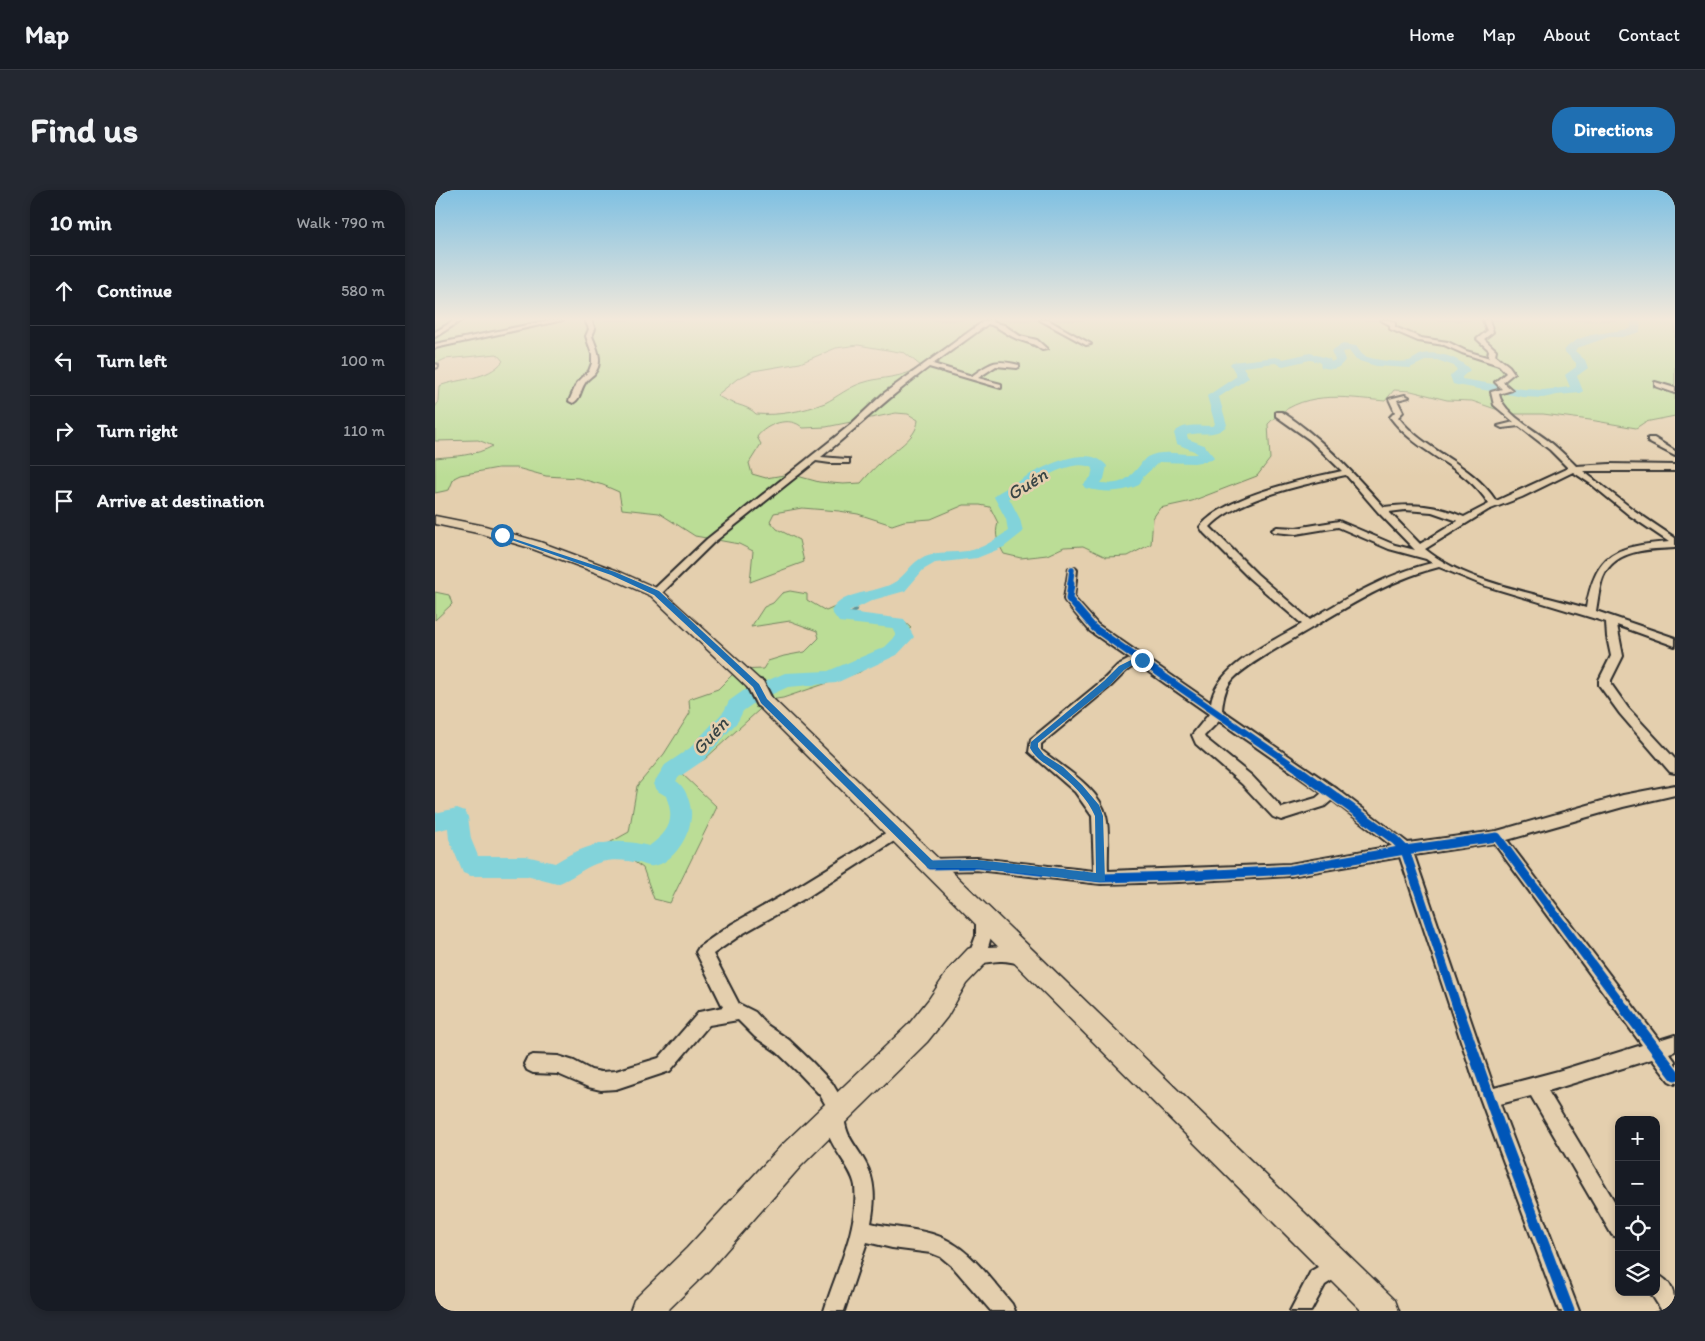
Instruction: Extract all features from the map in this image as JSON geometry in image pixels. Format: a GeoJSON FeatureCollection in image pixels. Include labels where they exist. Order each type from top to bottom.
{"type":"FeatureCollection","features":[{"type":"Feature","properties":{"kind":"main road"},"geometry":{"type":"LineString","coordinates":[[435,520],[485,530],[535,545],[613,574],[656,593],[760,693],[1023,958],[1385,1311]]}},
{"type":"Feature","properties":{"kind":"main road"},"geometry":{"type":"LineString","coordinates":[[645,1311],[699,1259],[791,1156],[918,1033],[938,1008],[958,976],[977,957]]}},
{"type":"Feature","properties":{"kind":"street"},"geometry":{"type":"LineString","coordinates":[[573,401],[580,389],[580,384],[591,372]]}},
{"type":"Feature","properties":{"kind":"street"},"geometry":{"type":"LineString","coordinates":[[656,593],[710,541],[816,458],[886,396],[916,372]]}},
{"type":"Feature","properties":{"kind":"street"},"geometry":{"type":"LineString","coordinates":[[954,372],[998,386]]}},
{"type":"Feature","properties":{"kind":"street"},"geometry":{"type":"LineString","coordinates":[[973,378],[980,372]]}},
{"type":"Feature","properties":{"kind":"street"},"geometry":{"type":"LineString","coordinates":[[1510,372],[1499,382],[1508,390],[1495,392],[1498,397],[1497,404],[1520,424],[1553,448],[1574,469],[1595,482],[1632,513],[1675,543]]}},
{"type":"Feature","properties":{"kind":"street"},"geometry":{"type":"LineString","coordinates":[[1658,384],[1675,391]]}},
{"type":"Feature","properties":{"kind":"street"},"geometry":{"type":"LineString","coordinates":[[1405,397],[1393,399],[1399,412],[1394,417],[1404,431],[1427,450],[1481,485],[1494,504]]}},
{"type":"Feature","properties":{"kind":"street"},"geometry":{"type":"LineString","coordinates":[[1279,414],[1308,432],[1419,548],[1441,564],[1485,582],[1590,612],[1675,642]]}},
{"type":"Feature","properties":{"kind":"street"},"geometry":{"type":"LineString","coordinates":[[1502,426],[1520,424]]}},
{"type":"Feature","properties":{"kind":"street"},"geometry":{"type":"LineString","coordinates":[[821,440],[829,447]]}},
{"type":"Feature","properties":{"kind":"street"},"geometry":{"type":"LineString","coordinates":[[1651,440],[1675,454]]}},
{"type":"Feature","properties":{"kind":"street"},"geometry":{"type":"LineString","coordinates":[[816,458],[846,461]]}},
{"type":"Feature","properties":{"kind":"street"},"geometry":{"type":"LineString","coordinates":[[1419,548],[1433,542],[1464,520],[1494,504],[1519,495],[1562,473],[1574,469],[1610,467],[1675,468]]}},
{"type":"Feature","properties":{"kind":"street"},"geometry":{"type":"LineString","coordinates":[[1309,625],[1253,576],[1205,527],[1207,523],[1237,504],[1288,487],[1347,472]]}},
{"type":"Feature","properties":{"kind":"street"},"geometry":{"type":"LineString","coordinates":[[1381,510],[1414,506],[1429,507],[1464,520]]}},
{"type":"Feature","properties":{"kind":"street"},"geometry":{"type":"LineString","coordinates":[[1277,530],[1296,532],[1325,525],[1339,524],[1392,547],[1429,556]]}},
{"type":"Feature","properties":{"kind":"street"},"geometry":{"type":"LineString","coordinates":[[1590,612],[1597,580],[1601,571],[1608,563],[1632,548],[1675,543]]}},
{"type":"Feature","properties":{"kind":"street"},"geometry":{"type":"LineString","coordinates":[[1332,793],[1320,802],[1281,814],[1278,813],[1247,780],[1198,738],[1198,735],[1213,720],[1218,694],[1229,676],[1265,651],[1353,599],[1424,568],[1441,564]]}},
{"type":"Feature","properties":{"kind":"street"},"geometry":{"type":"LineString","coordinates":[[1072,570],[1069,599],[1094,628],[1332,793],[1395,840],[1405,850],[1439,956],[1489,1098],[1569,1311]]}},
{"type":"Feature","properties":{"kind":"street"},"geometry":{"type":"LineString","coordinates":[[1611,619],[1612,637],[1617,656],[1605,680],[1605,685],[1624,711],[1675,768]]}},
{"type":"Feature","properties":{"kind":"street"},"geometry":{"type":"LineString","coordinates":[[1101,878],[1099,816],[1096,808],[1079,787],[1060,770],[1041,758],[1034,748],[1035,742],[1107,683],[1122,668],[1142,660]]}},
{"type":"Feature","properties":{"kind":"street"},"geometry":{"type":"LineString","coordinates":[[931,865],[977,864],[1101,878],[1289,870],[1405,850],[1497,837],[1623,801],[1675,790]]}},
{"type":"Feature","properties":{"kind":"street"},"geometry":{"type":"LineString","coordinates":[[734,1012],[705,952],[737,929],[804,891],[897,832]]}},
{"type":"Feature","properties":{"kind":"street"},"geometry":{"type":"LineString","coordinates":[[1497,837],[1675,1075]]}},
{"type":"Feature","properties":{"kind":"street"},"geometry":{"type":"LineString","coordinates":[[977,957],[984,936],[983,917]]}},
{"type":"Feature","properties":{"kind":"street"},"geometry":{"type":"LineString","coordinates":[[977,957],[1010,952],[1023,958]]}},
{"type":"Feature","properties":{"kind":"street"},"geometry":{"type":"LineString","coordinates":[[533,1064],[558,1065],[574,1070],[588,1078],[601,1081],[616,1080],[663,1065],[705,1018],[726,1016],[734,1012],[739,1012],[749,1018],[761,1031],[788,1051],[826,1089],[837,1112],[839,1139],[844,1149],[858,1166],[864,1186],[859,1230],[852,1260],[833,1311]]}},
{"type":"Feature","properties":{"kind":"street"},"geometry":{"type":"LineString","coordinates":[[1489,1098],[1558,1080],[1675,1043]]}},
{"type":"Feature","properties":{"kind":"street"},"geometry":{"type":"LineString","coordinates":[[1535,1085],[1615,1221]]}},
{"type":"Feature","properties":{"kind":"street"},"geometry":{"type":"LineString","coordinates":[[859,1230],[892,1238],[931,1243],[948,1250],[960,1260],[1005,1311]]}},
{"type":"Feature","properties":{"kind":"street"},"geometry":{"type":"LineString","coordinates":[[1301,1311],[1318,1278],[1337,1266]]}},
{"type":"Feature","properties":{"kind":"street"},"geometry":{"type":"LineString","coordinates":[[1660,1290],[1674,1311]]}},
{"type":"Feature","properties":{"kind":"green space"},"geometry":{"type":"Polygon","coordinates":[[[489,372],[750,372],[737,379],[717,395],[727,401],[748,408],[756,414],[773,414],[791,412],[825,403],[862,383],[909,372],[1675,372],[1675,416],[1645,422],[1636,428],[1543,414],[1510,414],[1472,401],[1447,400],[1411,391],[1394,390],[1385,401],[1338,397],[1308,400],[1294,405],[1268,424],[1270,459],[1257,476],[1192,501],[1160,508],[1153,518],[1151,544],[1128,556],[1106,557],[1083,546],[1064,547],[1047,555],[1021,558],[1004,554],[997,539],[998,523],[990,507],[980,505],[964,505],[931,519],[904,521],[892,525],[858,514],[802,508],[774,513],[770,521],[777,529],[799,540],[804,562],[750,582],[753,551],[739,544],[695,536],[659,513],[622,509],[619,492],[603,485],[578,478],[546,476],[517,468],[498,468],[460,475],[454,478],[449,490],[435,493],[435,458],[472,454],[493,446],[478,440],[435,441],[435,408],[438,402],[439,386],[489,372]],[[896,413],[826,427],[803,428],[792,422],[772,425],[757,437],[761,444],[749,463],[752,474],[766,478],[790,474],[819,482],[861,483],[877,465],[909,439],[917,427],[918,420],[908,414],[896,413]]]}},
{"type":"Feature","properties":{"kind":"green space"},"geometry":{"type":"Polygon","coordinates":[[[790,591],[807,594],[807,600],[826,611],[835,607],[856,615],[902,620],[911,628],[896,638],[889,649],[860,672],[783,698],[770,700],[705,759],[680,772],[717,807],[670,903],[654,899],[643,868],[630,859],[602,847],[629,832],[637,786],[664,754],[690,713],[689,699],[718,689],[737,670],[763,669],[768,661],[805,652],[819,638],[817,631],[790,621],[751,627],[764,607],[773,603],[782,593],[790,591]]]}},
{"type":"Feature","properties":{"kind":"green space"},"geometry":{"type":"Polygon","coordinates":[[[435,592],[449,595],[452,604],[435,620],[435,592]]]}},
{"type":"Feature","properties":{"kind":"waterway","name":"Guén"},"geometry":{"type":"LineString","coordinates":[[435,822],[457,817],[460,839],[471,866],[526,866],[557,874],[580,860],[602,852],[625,851],[652,857],[672,842],[681,821],[680,806],[674,790],[663,784],[672,771],[697,754],[731,716],[736,706],[750,696],[785,680],[830,678],[891,651],[905,637],[898,623],[845,618],[839,611],[846,605],[867,596],[899,587],[917,567],[931,559],[972,555],[999,544],[1016,532],[1013,519],[1001,497],[1037,476],[1065,463],[1078,460],[1090,461],[1100,466],[1097,479],[1090,485],[1112,488],[1134,482],[1137,475],[1150,461],[1157,458],[1194,459],[1207,457],[1199,448],[1182,441],[1180,433],[1187,430],[1215,430],[1221,425],[1213,396],[1243,377],[1240,372]]}},
{"type":"Feature","properties":{"kind":"waterway","name":"Guén"},"geometry":{"type":"LineString","coordinates":[[1461,372],[1456,376],[1457,382],[1523,393],[1543,394],[1557,391],[1577,391],[1571,375],[1575,372]]}},
{"type":"Feature","properties":{"kind":"waterway"},"geometry":{"type":"LineString","coordinates":[[845,618],[855,611],[858,600]]}},
{"type":"Feature","properties":{"kind":"cycle path"},"geometry":{"type":"LineString","coordinates":[[1072,570],[1069,599],[1094,628],[1332,793],[1395,840],[1405,850],[1484,1082],[1569,1311]]}},
{"type":"Feature","properties":{"kind":"cycle path"},"geometry":{"type":"LineString","coordinates":[[931,865],[977,864],[1101,878],[1178,876],[1290,870],[1405,850],[1497,837],[1675,1075]]}},
{"type":"Feature","properties":{"kind":"route"},"geometry":{"type":"LineString","coordinates":[[502,535],[535,545],[613,574],[656,593],[756,686],[764,701],[931,865],[977,864],[1101,878],[1102,856],[1099,816],[1096,808],[1079,787],[1035,752],[1035,742],[1107,683],[1122,668],[1142,660]]}}]}
